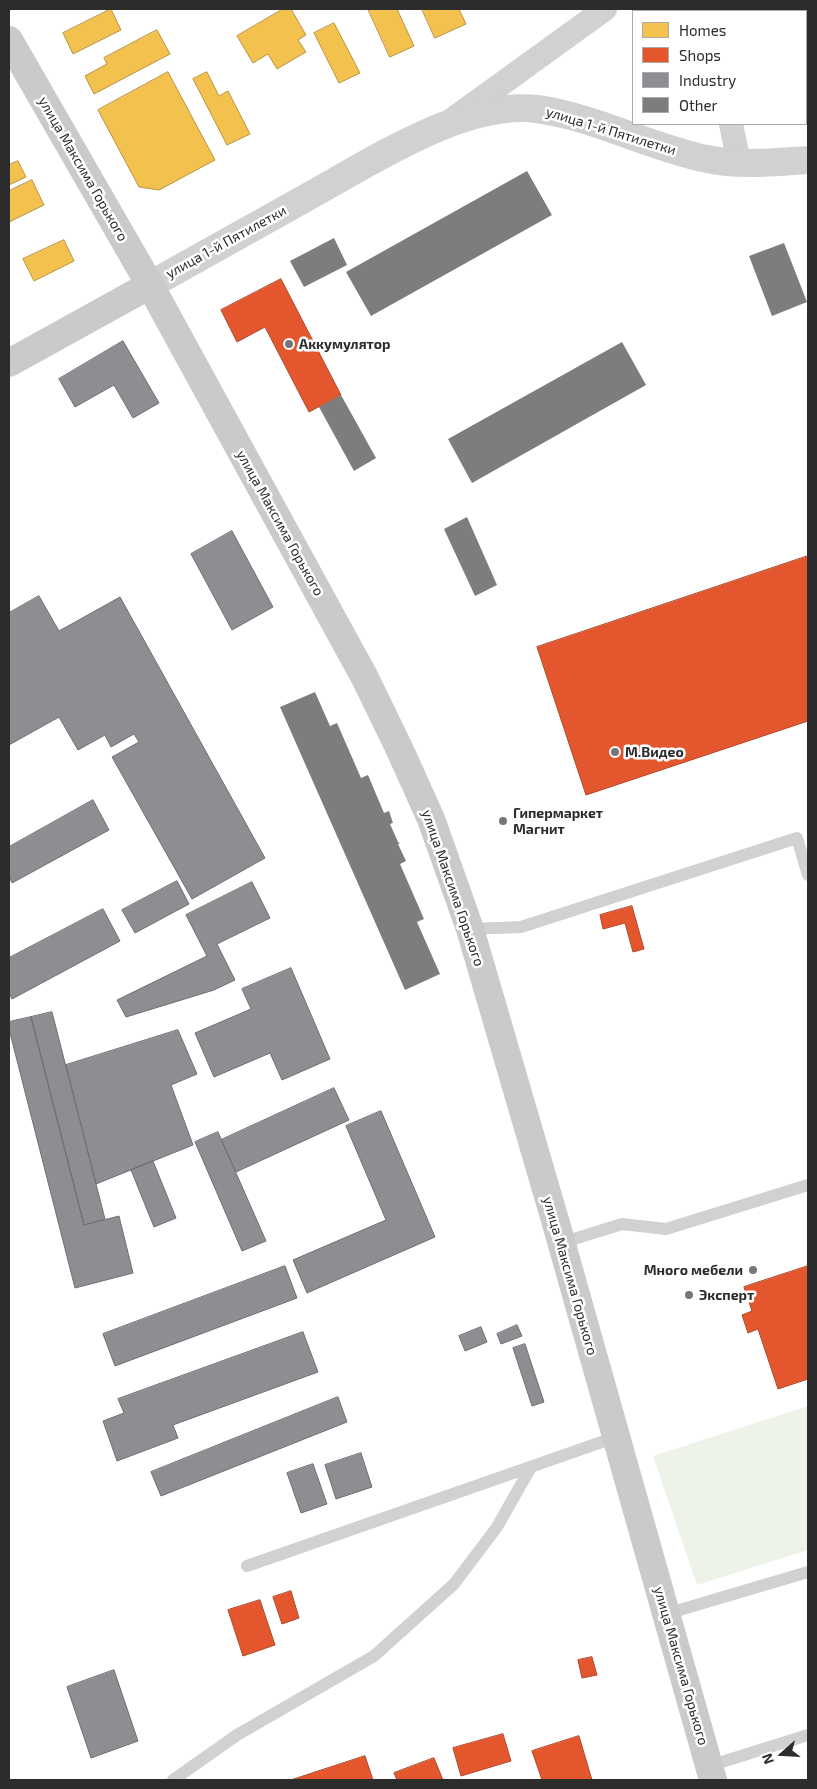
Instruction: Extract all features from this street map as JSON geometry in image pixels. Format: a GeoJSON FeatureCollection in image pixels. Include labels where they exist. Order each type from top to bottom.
{"type":"FeatureCollection","features":[{"type":"Feature","properties":{"kind":"main road","name":"улица Максима Горького"},"geometry":{"type":"LineString","coordinates":[[9,40],[150,285],[365,678],[431,819],[470,929],[561,1242],[711,1773]]}},
{"type":"Feature","properties":{"kind":"main road","name":"улица 1-й Пятилетки"},"geometry":{"type":"LineString","coordinates":[[9,363],[150,285]]}},
{"type":"Feature","properties":{"kind":"street","name":"улица 1-й Пятилетки"},"geometry":{"type":"LineString","coordinates":[[445,125],[605,9]]}},
{"type":"Feature","properties":{"kind":"street","name":"улица 1-й Пятилетки"},"geometry":{"type":"LineString","coordinates":[[150,285],[395,149],[445,125],[479,114],[513,108],[537,109],[577,118],[708,160],[739,163],[808,160]]}},
{"type":"Feature","properties":{"kind":"street"},"geometry":{"type":"LineString","coordinates":[[730,125],[739,163]]}},
{"type":"Feature","properties":{"kind":"lane"},"geometry":{"type":"LineString","coordinates":[[470,929],[521,927],[797,838],[806,861],[808,875]]}},
{"type":"Feature","properties":{"kind":"lane"},"geometry":{"type":"LineString","coordinates":[[561,1242],[622,1224],[666,1229],[808,1185]]}},
{"type":"Feature","properties":{"kind":"lane"},"geometry":{"type":"LineString","coordinates":[[247,1566],[616,1437]]}},
{"type":"Feature","properties":{"kind":"lane"},"geometry":{"type":"LineString","coordinates":[[173,1780],[237,1735],[374,1656],[454,1584],[497,1527],[531,1467]]}},
{"type":"Feature","properties":{"kind":"lane"},"geometry":{"type":"LineString","coordinates":[[666,1614],[808,1572]]}},
{"type":"Feature","properties":{"kind":"lane"},"geometry":{"type":"LineString","coordinates":[[711,1773],[808,1735]]}},
{"type":"Feature","properties":{"kind":"shaded area"},"geometry":{"type":"Polygon","coordinates":[[[808,1406],[808,1550],[697,1585],[653,1456],[808,1406]]]}},
{"type":"Feature","properties":{"kind":"building: Homes"},"geometry":{"type":"Polygon","coordinates":[[[111,9],[121,30],[73,54],[63,33],[111,9]]]}},
{"type":"Feature","properties":{"kind":"building: Homes"},"geometry":{"type":"Polygon","coordinates":[[[283,9],[291,9],[306,35],[298,40],[306,52],[277,69],[268,54],[253,63],[237,36],[283,9]]]}},
{"type":"Feature","properties":{"kind":"building: Homes"},"geometry":{"type":"Polygon","coordinates":[[[368,9],[397,9],[414,46],[390,57],[368,9]]]}},
{"type":"Feature","properties":{"kind":"building: Homes"},"geometry":{"type":"Polygon","coordinates":[[[422,9],[459,9],[466,24],[435,38],[422,9]]]}},
{"type":"Feature","properties":{"kind":"building: Homes"},"geometry":{"type":"Polygon","coordinates":[[[334,23],[360,73],[339,83],[314,33],[334,23]]]}},
{"type":"Feature","properties":{"kind":"building: Homes"},"geometry":{"type":"Polygon","coordinates":[[[157,30],[170,54],[94,94],[85,76],[107,64],[104,58],[157,30]]]}},
{"type":"Feature","properties":{"kind":"building: Homes"},"geometry":{"type":"Polygon","coordinates":[[[168,72],[215,160],[159,190],[139,187],[98,110],[168,72]]]}},
{"type":"Feature","properties":{"kind":"building: Homes"},"geometry":{"type":"Polygon","coordinates":[[[207,72],[219,96],[228,91],[250,134],[227,145],[193,79],[207,72]]]}},
{"type":"Feature","properties":{"kind":"building: Homes"},"geometry":{"type":"Polygon","coordinates":[[[18,161],[26,177],[9,185],[9,165],[18,161]]]}},
{"type":"Feature","properties":{"kind":"building: Homes"},"geometry":{"type":"Polygon","coordinates":[[[32,180],[44,205],[9,222],[9,191],[32,180]]]}},
{"type":"Feature","properties":{"kind":"building: Homes"},"geometry":{"type":"Polygon","coordinates":[[[64,240],[74,261],[34,281],[23,259],[64,240]]]}},
{"type":"Feature","properties":{"kind":"building: Shops"},"geometry":{"type":"Polygon","coordinates":[[[281,279],[341,395],[309,412],[265,327],[237,342],[221,310],[281,279]]]}},
{"type":"Feature","properties":{"kind":"building: Shops"},"geometry":{"type":"Polygon","coordinates":[[[808,556],[808,721],[586,795],[537,647],[808,556]]]}},
{"type":"Feature","properties":{"kind":"building: Shops"},"geometry":{"type":"Polygon","coordinates":[[[632,906],[644,949],[633,952],[625,923],[603,929],[600,915],[632,906]]]}},
{"type":"Feature","properties":{"kind":"building: Shops"},"geometry":{"type":"Polygon","coordinates":[[[808,1266],[808,1379],[778,1389],[758,1329],[748,1333],[742,1315],[752,1311],[744,1287],[808,1266]]]}},
{"type":"Feature","properties":{"kind":"building: Shops"},"geometry":{"type":"Polygon","coordinates":[[[291,1591],[299,1618],[282,1624],[273,1597],[291,1591]]]}},
{"type":"Feature","properties":{"kind":"building: Shops"},"geometry":{"type":"Polygon","coordinates":[[[260,1600],[275,1645],[243,1656],[228,1610],[260,1600]]]}},
{"type":"Feature","properties":{"kind":"building: Shops"},"geometry":{"type":"Polygon","coordinates":[[[592,1657],[597,1675],[582,1678],[578,1660],[592,1657]]]}},
{"type":"Feature","properties":{"kind":"building: Shops"},"geometry":{"type":"Polygon","coordinates":[[[503,1734],[511,1761],[461,1776],[453,1748],[503,1734]]]}},
{"type":"Feature","properties":{"kind":"building: Shops"},"geometry":{"type":"Polygon","coordinates":[[[579,1736],[592,1780],[542,1780],[532,1751],[579,1736]]]}},
{"type":"Feature","properties":{"kind":"building: Shops"},"geometry":{"type":"Polygon","coordinates":[[[365,1756],[373,1780],[291,1780],[365,1756]]]}},
{"type":"Feature","properties":{"kind":"building: Shops"},"geometry":{"type":"Polygon","coordinates":[[[434,1758],[443,1780],[397,1780],[394,1773],[434,1758]]]}},
{"type":"Feature","properties":{"kind":"building: Industry"},"geometry":{"type":"Polygon","coordinates":[[[123,341],[159,403],[133,418],[114,385],[75,407],[59,379],[123,341]]]}},
{"type":"Feature","properties":{"kind":"building: Industry"},"geometry":{"type":"Polygon","coordinates":[[[232,531],[273,607],[232,630],[191,554],[232,531]]]}},
{"type":"Feature","properties":{"kind":"building: Industry"},"geometry":{"type":"Polygon","coordinates":[[[39,596],[59,631],[120,597],[265,858],[192,899],[112,757],[139,742],[134,734],[111,747],[105,735],[78,750],[59,717],[9,745],[9,613],[39,596]]]}},
{"type":"Feature","properties":{"kind":"building: Industry"},"geometry":{"type":"Polygon","coordinates":[[[93,800],[109,830],[12,883],[9,876],[9,847],[93,800]]]}},
{"type":"Feature","properties":{"kind":"building: Industry"},"geometry":{"type":"Polygon","coordinates":[[[177,881],[189,904],[135,933],[122,910],[177,881]]]}},
{"type":"Feature","properties":{"kind":"building: Industry"},"geometry":{"type":"Polygon","coordinates":[[[252,882],[270,918],[217,944],[235,980],[214,990],[126,1017],[117,1000],[207,956],[186,915],[252,882]]]}},
{"type":"Feature","properties":{"kind":"building: Industry"},"geometry":{"type":"Polygon","coordinates":[[[103,909],[120,941],[12,999],[9,993],[9,958],[103,909]]]}},
{"type":"Feature","properties":{"kind":"building: Industry"},"geometry":{"type":"Polygon","coordinates":[[[291,968],[330,1059],[282,1080],[270,1053],[214,1077],[195,1033],[251,1009],[242,989],[291,968]]]}},
{"type":"Feature","properties":{"kind":"building: Industry"},"geometry":{"type":"Polygon","coordinates":[[[52,1012],[105,1219],[84,1225],[31,1017],[52,1012]]]}},
{"type":"Feature","properties":{"kind":"building: Industry"},"geometry":{"type":"Polygon","coordinates":[[[31,1017],[84,1225],[119,1216],[133,1273],[75,1288],[9,1029],[9,1022],[31,1017]]]}},
{"type":"Feature","properties":{"kind":"building: Industry"},"geometry":{"type":"Polygon","coordinates":[[[178,1030],[197,1074],[171,1085],[193,1145],[96,1184],[66,1065],[178,1030]]]}},
{"type":"Feature","properties":{"kind":"building: Industry"},"geometry":{"type":"Polygon","coordinates":[[[334,1088],[349,1120],[236,1172],[221,1140],[334,1088]]]}},
{"type":"Feature","properties":{"kind":"building: Industry"},"geometry":{"type":"Polygon","coordinates":[[[381,1111],[435,1237],[307,1293],[293,1260],[386,1220],[346,1126],[381,1111]]]}},
{"type":"Feature","properties":{"kind":"building: Industry"},"geometry":{"type":"Polygon","coordinates":[[[218,1132],[266,1241],[242,1251],[195,1142],[218,1132]]]}},
{"type":"Feature","properties":{"kind":"building: Industry"},"geometry":{"type":"Polygon","coordinates":[[[153,1161],[176,1218],[154,1227],[131,1170],[153,1161]]]}},
{"type":"Feature","properties":{"kind":"building: Industry"},"geometry":{"type":"Polygon","coordinates":[[[285,1266],[297,1298],[115,1366],[103,1334],[285,1266]]]}},
{"type":"Feature","properties":{"kind":"building: Industry"},"geometry":{"type":"Polygon","coordinates":[[[517,1325],[522,1336],[501,1344],[497,1334],[517,1325]]]}},
{"type":"Feature","properties":{"kind":"building: Industry"},"geometry":{"type":"Polygon","coordinates":[[[481,1327],[487,1342],[465,1351],[459,1336],[481,1327]]]}},
{"type":"Feature","properties":{"kind":"building: Industry"},"geometry":{"type":"Polygon","coordinates":[[[303,1332],[318,1372],[173,1425],[178,1438],[117,1461],[103,1421],[124,1413],[118,1399],[303,1332]]]}},
{"type":"Feature","properties":{"kind":"building: Industry"},"geometry":{"type":"Polygon","coordinates":[[[525,1344],[544,1402],[532,1406],[513,1348],[525,1344]]]}},
{"type":"Feature","properties":{"kind":"building: Industry"},"geometry":{"type":"Polygon","coordinates":[[[338,1397],[347,1422],[161,1496],[151,1472],[338,1397]]]}},
{"type":"Feature","properties":{"kind":"building: Industry"},"geometry":{"type":"Polygon","coordinates":[[[361,1453],[372,1487],[336,1499],[325,1465],[361,1453]]]}},
{"type":"Feature","properties":{"kind":"building: Industry"},"geometry":{"type":"Polygon","coordinates":[[[313,1464],[327,1504],[301,1513],[287,1473],[313,1464]]]}},
{"type":"Feature","properties":{"kind":"building: Industry"},"geometry":{"type":"Polygon","coordinates":[[[114,1670],[138,1741],[91,1758],[67,1687],[114,1670]]]}},
{"type":"Feature","properties":{"kind":"building: Other"},"geometry":{"type":"Polygon","coordinates":[[[808,9],[807,38],[807,10],[804,10],[808,9]]]}},
{"type":"Feature","properties":{"kind":"building: Other"},"geometry":{"type":"Polygon","coordinates":[[[527,171],[552,215],[371,316],[346,272],[527,171]]]}},
{"type":"Feature","properties":{"kind":"building: Other"},"geometry":{"type":"Polygon","coordinates":[[[334,238],[347,265],[304,287],[290,261],[334,238]]]}},
{"type":"Feature","properties":{"kind":"building: Other"},"geometry":{"type":"Polygon","coordinates":[[[784,243],[807,302],[772,316],[749,256],[784,243]]]}},
{"type":"Feature","properties":{"kind":"building: Other"},"geometry":{"type":"Polygon","coordinates":[[[622,342],[646,385],[472,483],[448,439],[622,342]]]}},
{"type":"Feature","properties":{"kind":"building: Other"},"geometry":{"type":"Polygon","coordinates":[[[341,395],[376,458],[354,471],[319,407],[341,395]]]}},
{"type":"Feature","properties":{"kind":"building: Other"},"geometry":{"type":"Polygon","coordinates":[[[467,517],[497,585],[475,596],[444,529],[467,517]]]}},
{"type":"Feature","properties":{"kind":"building: Other"},"geometry":{"type":"Polygon","coordinates":[[[315,692],[330,726],[337,723],[361,778],[368,775],[384,813],[389,811],[393,823],[390,824],[400,843],[398,844],[406,861],[400,864],[424,919],[417,922],[440,974],[405,990],[280,707],[315,692]]]}},
{"type":"Feature","properties":{"kind":"place","name":"Аккумулятор"},"geometry":{"type":"Point","coordinates":[289,344]}},
{"type":"Feature","properties":{"kind":"place","name":"М.Видео"},"geometry":{"type":"Point","coordinates":[615,752]}},
{"type":"Feature","properties":{"kind":"place","name":"Гипермаркет Магнит"},"geometry":{"type":"Point","coordinates":[503,821]}},
{"type":"Feature","properties":{"kind":"place","name":"Много мебели"},"geometry":{"type":"Point","coordinates":[753,1270]}},
{"type":"Feature","properties":{"kind":"place","name":"Эксперт"},"geometry":{"type":"Point","coordinates":[689,1295]}}]}
